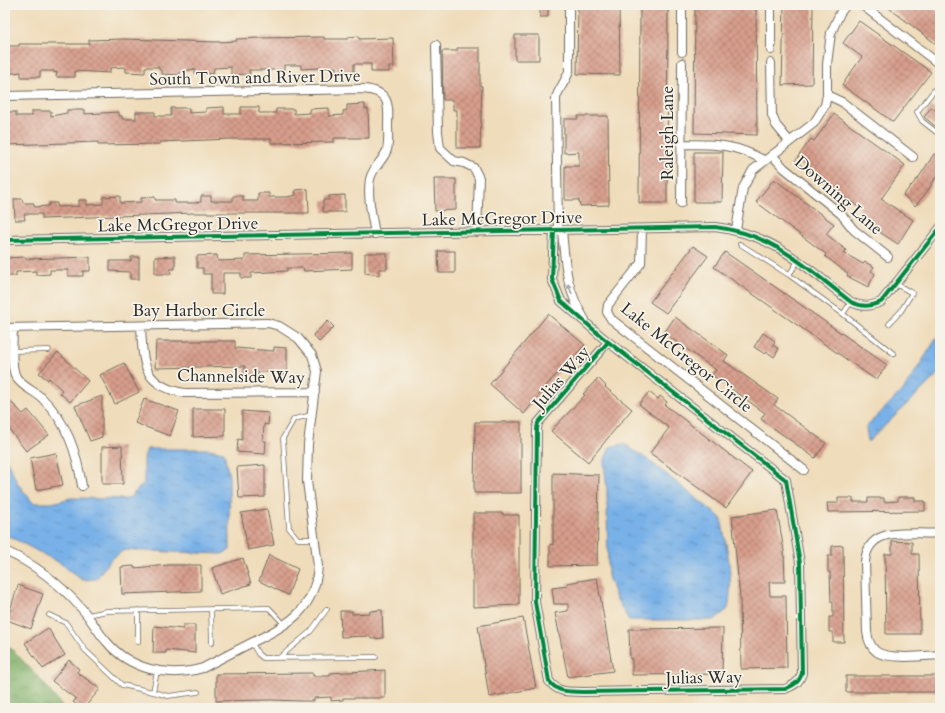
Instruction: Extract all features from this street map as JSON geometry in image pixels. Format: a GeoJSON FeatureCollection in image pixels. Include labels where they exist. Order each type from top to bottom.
{"type":"FeatureCollection","features":[{"type":"Feature","properties":{"kind":"street","name":"Julias Way"},"geometry":{"type":"LineString","coordinates":[[569,5],[569,71],[567,78],[558,91],[556,98],[558,230],[566,278],[573,297],[588,324]]}},
{"type":"Feature","properties":{"kind":"street"},"geometry":{"type":"LineString","coordinates":[[682,5],[682,52]]}},
{"type":"Feature","properties":{"kind":"street"},"geometry":{"type":"LineString","coordinates":[[771,5],[771,50]]}},
{"type":"Feature","properties":{"kind":"street"},"geometry":{"type":"LineString","coordinates":[[736,230],[741,199],[747,178],[764,160],[814,123],[825,105],[827,95],[827,64],[830,33],[840,13],[846,5]]}},
{"type":"Feature","properties":{"kind":"street"},"geometry":{"type":"LineString","coordinates":[[862,5],[939,64]]}},
{"type":"Feature","properties":{"kind":"street"},"geometry":{"type":"LineString","coordinates":[[436,45],[438,132],[440,148],[454,161],[464,163],[474,168],[479,178],[477,232]]}},
{"type":"Feature","properties":{"kind":"street","name":"Raleigh Lane"},"geometry":{"type":"LineString","coordinates":[[681,203],[682,63]]}},
{"type":"Feature","properties":{"kind":"street"},"geometry":{"type":"LineString","coordinates":[[771,63],[772,115],[776,125],[789,141]]}},
{"type":"Feature","properties":{"kind":"street","name":"South Town and River Drive"},"geometry":{"type":"LineString","coordinates":[[5,96],[356,89],[377,91],[387,102],[388,143],[385,153],[375,167],[370,182],[371,209],[375,234]]}},
{"type":"Feature","properties":{"kind":"street"},"geometry":{"type":"LineString","coordinates":[[827,95],[842,102],[913,157]]}},
{"type":"Feature","properties":{"kind":"street"},"geometry":{"type":"LineString","coordinates":[[682,144],[726,145],[745,150],[764,160]]}},
{"type":"Feature","properties":{"kind":"street","name":"Downing Lane"},"geometry":{"type":"LineString","coordinates":[[772,155],[784,168],[841,214],[854,230],[888,256]]}},
{"type":"Feature","properties":{"kind":"street","name":"Lake McGregor Drive"},"geometry":{"type":"LineString","coordinates":[[5,240],[704,227],[736,230],[766,240],[798,261],[851,302],[861,307],[872,306],[881,302],[940,228]]}},
{"type":"Feature","properties":{"kind":"street","name":"Lake McGregor Circle"},"geometry":{"type":"LineString","coordinates":[[642,229],[641,263],[608,305],[607,312],[611,319],[804,470]]}},
{"type":"Feature","properties":{"kind":"street","name":"Julias Way"},"geometry":{"type":"LineString","coordinates":[[558,230],[551,268],[554,288],[561,301],[608,342],[786,480],[800,563],[802,673],[799,681],[792,686],[785,689],[584,692],[559,690],[554,688],[549,681],[535,602],[538,423],[608,342]]}},
{"type":"Feature","properties":{"kind":"street","name":"Bay Harbor Circle"},"geometry":{"type":"LineString","coordinates":[[5,551],[51,578],[87,615],[116,652],[130,661],[157,671],[184,672],[203,668],[285,625],[301,612],[308,602],[317,577],[318,566],[307,481],[308,444],[316,392],[317,371],[312,356],[298,338],[279,326],[256,323],[9,328]]}},
{"type":"Feature","properties":{"kind":"street","name":"Channelside Way"},"geometry":{"type":"LineString","coordinates":[[141,326],[143,361],[150,375],[159,385],[171,391],[185,394],[316,392]]}},
{"type":"Feature","properties":{"kind":"street"},"geometry":{"type":"LineString","coordinates":[[9,328],[13,351],[13,367],[16,376],[22,383],[42,399],[69,435],[75,451],[82,486]]}},
{"type":"Feature","properties":{"kind":"street"},"geometry":{"type":"LineString","coordinates":[[940,534],[888,535],[878,537],[871,543],[866,556],[867,632],[869,643],[875,651],[884,655],[940,655]]}},
{"type":"Feature","properties":{"kind":"lane"},"geometry":{"type":"LineString","coordinates":[[940,83],[917,112],[918,117],[940,135]]}},
{"type":"Feature","properties":{"kind":"lane"},"geometry":{"type":"LineString","coordinates":[[934,91],[940,95]]}},
{"type":"Feature","properties":{"kind":"lane"},"geometry":{"type":"LineString","coordinates":[[740,244],[788,275],[843,314],[894,354]]}},
{"type":"Feature","properties":{"kind":"lane"},"geometry":{"type":"LineString","coordinates":[[788,275],[798,261]]}},
{"type":"Feature","properties":{"kind":"lane"},"geometry":{"type":"LineString","coordinates":[[889,324],[901,311],[912,293],[896,284]]}},
{"type":"Feature","properties":{"kind":"lane"},"geometry":{"type":"LineString","coordinates":[[843,314],[851,302]]}},
{"type":"Feature","properties":{"kind":"lane"},"geometry":{"type":"LineString","coordinates":[[13,351],[49,350]]}},
{"type":"Feature","properties":{"kind":"lane"},"geometry":{"type":"LineString","coordinates":[[312,415],[294,419],[283,438],[289,528],[298,539],[315,539]]}},
{"type":"Feature","properties":{"kind":"lane"},"geometry":{"type":"LineString","coordinates":[[87,615],[107,610],[269,608],[285,625]]}},
{"type":"Feature","properties":{"kind":"lane"},"geometry":{"type":"LineString","coordinates":[[211,609],[212,643]]}},
{"type":"Feature","properties":{"kind":"lane"},"geometry":{"type":"LineString","coordinates":[[280,657],[311,631],[327,609]]}},
{"type":"Feature","properties":{"kind":"lane"},"geometry":{"type":"LineString","coordinates":[[138,610],[138,642]]}},
{"type":"Feature","properties":{"kind":"lane"},"geometry":{"type":"LineString","coordinates":[[49,615],[66,623],[85,650],[122,685],[168,696],[198,692]]}},
{"type":"Feature","properties":{"kind":"lane"},"geometry":{"type":"LineString","coordinates":[[252,643],[258,654],[263,658],[280,657],[324,659],[376,657]]}},
{"type":"Feature","properties":{"kind":"lane"},"geometry":{"type":"LineString","coordinates":[[153,692],[157,671]]}},
{"type":"Feature","properties":{"kind":"green space"},"geometry":{"type":"Polygon","coordinates":[[[5,642],[41,680],[63,708],[5,708],[5,642]]]}},
{"type":"Feature","properties":{"kind":"water"},"geometry":{"type":"Polygon","coordinates":[[[940,333],[940,372],[868,442],[866,427],[905,388],[940,333]]]}},
{"type":"Feature","properties":{"kind":"water"},"geometry":{"type":"Polygon","coordinates":[[[624,444],[647,459],[721,518],[729,563],[730,597],[728,609],[714,620],[629,620],[616,598],[608,576],[607,490],[604,462],[610,447],[624,444]]]}},
{"type":"Feature","properties":{"kind":"water"},"geometry":{"type":"Polygon","coordinates":[[[147,449],[209,449],[224,452],[229,477],[230,550],[222,554],[124,550],[110,560],[96,579],[82,580],[60,563],[5,534],[5,456],[18,484],[33,503],[52,503],[71,498],[128,499],[144,483],[144,457],[147,449]]]}},
{"type":"Feature","properties":{"kind":"building"},"geometry":{"type":"Polygon","coordinates":[[[578,5],[619,5],[620,75],[577,74],[578,5]]]}},
{"type":"Feature","properties":{"kind":"building"},"geometry":{"type":"Polygon","coordinates":[[[640,5],[668,5],[667,203],[639,203],[640,5]]]}},
{"type":"Feature","properties":{"kind":"building"},"geometry":{"type":"Polygon","coordinates":[[[695,5],[756,5],[757,135],[694,133],[695,5]]]}},
{"type":"Feature","properties":{"kind":"building"},"geometry":{"type":"Polygon","coordinates":[[[784,5],[813,5],[812,84],[782,85],[784,5]]]}},
{"type":"Feature","properties":{"kind":"building"},"geometry":{"type":"Polygon","coordinates":[[[885,5],[931,5],[940,12],[940,47],[885,5]]]}},
{"type":"Feature","properties":{"kind":"building"},"geometry":{"type":"Polygon","coordinates":[[[540,9],[548,9],[548,17],[540,17],[540,9]]]}},
{"type":"Feature","properties":{"kind":"building"},"geometry":{"type":"Polygon","coordinates":[[[859,21],[931,72],[893,122],[842,85],[862,57],[843,43],[859,21]]]}},
{"type":"Feature","properties":{"kind":"building"},"geometry":{"type":"Polygon","coordinates":[[[515,35],[539,35],[539,60],[515,60],[515,35]]]}},
{"type":"Feature","properties":{"kind":"building"},"geometry":{"type":"Polygon","coordinates":[[[359,36],[359,39],[393,38],[394,67],[389,67],[389,72],[371,72],[371,64],[354,64],[354,72],[336,72],[336,67],[301,69],[301,65],[284,65],[284,70],[249,70],[250,74],[231,75],[231,67],[214,68],[213,74],[195,74],[195,69],[180,72],[180,75],[162,74],[162,70],[159,70],[159,67],[145,67],[145,73],[126,72],[126,68],[124,67],[110,68],[110,73],[75,71],[75,77],[56,77],[57,72],[54,73],[54,71],[40,71],[40,77],[21,77],[21,72],[5,74],[5,46],[19,46],[19,44],[89,44],[89,40],[124,39],[217,42],[237,41],[236,39],[260,38],[324,37],[324,39],[348,39],[348,37],[359,36]]]}},
{"type":"Feature","properties":{"kind":"building"},"geometry":{"type":"Polygon","coordinates":[[[457,48],[480,48],[480,86],[482,86],[480,148],[457,148],[457,110],[453,110],[453,100],[443,100],[442,51],[457,51],[457,48]]]}},
{"type":"Feature","properties":{"kind":"building"},"geometry":{"type":"Polygon","coordinates":[[[365,104],[365,109],[368,109],[369,138],[334,138],[334,142],[271,143],[271,139],[230,139],[160,142],[160,144],[98,145],[98,142],[5,145],[5,112],[16,112],[16,116],[32,116],[32,111],[51,111],[51,116],[67,113],[67,110],[85,110],[85,114],[119,112],[119,116],[122,116],[122,119],[136,119],[136,112],[155,112],[155,116],[171,116],[171,108],[189,108],[189,113],[206,112],[206,108],[224,107],[224,114],[241,114],[241,107],[259,107],[259,113],[276,113],[276,109],[294,109],[294,114],[310,113],[310,109],[329,108],[329,116],[343,115],[343,111],[347,110],[347,105],[365,104]]]}},
{"type":"Feature","properties":{"kind":"building"},"geometry":{"type":"Polygon","coordinates":[[[931,107],[940,113],[940,130],[924,117],[931,107]]]}},
{"type":"Feature","properties":{"kind":"building"},"geometry":{"type":"Polygon","coordinates":[[[834,114],[905,165],[881,199],[913,220],[898,244],[855,216],[860,208],[795,161],[811,139],[814,141],[834,114]]]}},
{"type":"Feature","properties":{"kind":"building"},"geometry":{"type":"Polygon","coordinates":[[[578,116],[608,116],[609,205],[580,206],[579,200],[565,200],[565,166],[579,166],[579,152],[564,153],[564,119],[578,119],[578,116]]]}},
{"type":"Feature","properties":{"kind":"building"},"geometry":{"type":"Polygon","coordinates":[[[694,152],[723,152],[722,202],[694,202],[694,152]]]}},
{"type":"Feature","properties":{"kind":"building"},"geometry":{"type":"Polygon","coordinates":[[[934,154],[940,159],[940,180],[936,177],[927,192],[915,206],[903,195],[919,177],[934,154]]]}},
{"type":"Feature","properties":{"kind":"building"},"geometry":{"type":"Polygon","coordinates":[[[434,179],[456,179],[456,210],[435,211],[434,179]]]}},
{"type":"Feature","properties":{"kind":"building"},"geometry":{"type":"Polygon","coordinates":[[[774,179],[834,224],[826,234],[846,250],[844,253],[863,264],[865,262],[874,267],[871,271],[875,274],[868,287],[847,276],[848,274],[825,256],[826,254],[756,202],[774,179]]]}},
{"type":"Feature","properties":{"kind":"building"},"geometry":{"type":"Polygon","coordinates":[[[308,189],[309,213],[194,213],[42,219],[42,214],[24,214],[25,220],[15,220],[14,199],[22,199],[23,203],[34,203],[34,207],[49,206],[49,203],[57,203],[57,207],[79,206],[79,200],[87,200],[87,205],[103,204],[103,197],[120,196],[120,203],[141,202],[141,198],[155,197],[155,200],[175,200],[175,203],[194,203],[201,202],[201,196],[211,196],[211,201],[233,201],[233,196],[243,196],[243,201],[258,201],[258,193],[269,193],[269,197],[287,197],[296,195],[295,190],[308,189]]]}},
{"type":"Feature","properties":{"kind":"building"},"geometry":{"type":"Polygon","coordinates":[[[345,195],[345,212],[323,212],[323,200],[329,200],[329,196],[345,195]]]}},
{"type":"Feature","properties":{"kind":"building"},"geometry":{"type":"Polygon","coordinates":[[[693,246],[708,256],[666,313],[650,302],[693,246]]]}},
{"type":"Feature","properties":{"kind":"building"},"geometry":{"type":"Polygon","coordinates":[[[438,251],[455,251],[455,273],[439,273],[438,251]]]}},
{"type":"Feature","properties":{"kind":"building"},"geometry":{"type":"Polygon","coordinates":[[[725,252],[887,365],[876,380],[714,267],[725,252]]]}},
{"type":"Feature","properties":{"kind":"building"},"geometry":{"type":"Polygon","coordinates":[[[352,253],[352,269],[304,271],[303,268],[287,268],[287,271],[251,273],[251,278],[241,278],[241,273],[223,273],[223,294],[211,294],[211,274],[203,274],[203,268],[197,268],[197,256],[217,255],[218,261],[245,260],[245,255],[352,253]]]}},
{"type":"Feature","properties":{"kind":"building"},"geometry":{"type":"Polygon","coordinates":[[[365,253],[387,253],[387,269],[379,269],[379,275],[365,273],[365,253]]]}},
{"type":"Feature","properties":{"kind":"building"},"geometry":{"type":"Polygon","coordinates":[[[175,256],[175,269],[170,269],[171,274],[155,274],[155,257],[175,256]]]}},
{"type":"Feature","properties":{"kind":"building"},"geometry":{"type":"Polygon","coordinates":[[[25,257],[26,259],[90,257],[90,271],[83,271],[83,276],[68,276],[68,270],[50,270],[50,274],[36,275],[36,271],[16,272],[16,276],[5,276],[5,258],[25,257]]]}},
{"type":"Feature","properties":{"kind":"building"},"geometry":{"type":"Polygon","coordinates":[[[131,257],[139,257],[139,279],[130,279],[130,272],[110,271],[110,261],[131,261],[131,257]]]}},
{"type":"Feature","properties":{"kind":"building"},"geometry":{"type":"Polygon","coordinates":[[[548,314],[585,345],[551,380],[524,414],[490,384],[548,314]]]}},
{"type":"Feature","properties":{"kind":"building"},"geometry":{"type":"Polygon","coordinates":[[[675,317],[728,355],[724,361],[778,399],[774,405],[826,443],[815,458],[761,419],[765,413],[712,375],[716,370],[664,333],[675,317]]]}},
{"type":"Feature","properties":{"kind":"building"},"geometry":{"type":"Polygon","coordinates":[[[328,321],[334,327],[319,342],[313,335],[328,321]]]}},
{"type":"Feature","properties":{"kind":"building"},"geometry":{"type":"Polygon","coordinates":[[[763,333],[775,341],[773,345],[779,349],[774,357],[767,352],[765,354],[754,347],[763,333]]]}},
{"type":"Feature","properties":{"kind":"building"},"geometry":{"type":"Polygon","coordinates":[[[156,341],[235,341],[235,348],[274,351],[274,347],[287,348],[287,375],[276,374],[276,372],[258,372],[258,375],[245,375],[245,366],[155,368],[156,341]]]}},
{"type":"Feature","properties":{"kind":"building"},"geometry":{"type":"Polygon","coordinates":[[[58,352],[88,381],[70,402],[60,393],[62,390],[49,378],[48,380],[39,373],[58,352]]]}},
{"type":"Feature","properties":{"kind":"building"},"geometry":{"type":"Polygon","coordinates":[[[124,363],[139,392],[115,404],[100,375],[124,363]]]}},
{"type":"Feature","properties":{"kind":"building"},"geometry":{"type":"Polygon","coordinates":[[[598,378],[606,386],[605,387],[632,409],[588,462],[551,431],[585,395],[583,394],[598,378]]]}},
{"type":"Feature","properties":{"kind":"building"},"geometry":{"type":"Polygon","coordinates":[[[649,392],[658,399],[660,396],[667,402],[665,405],[752,472],[726,508],[650,453],[669,428],[639,404],[649,392]]]}},
{"type":"Feature","properties":{"kind":"building"},"geometry":{"type":"Polygon","coordinates":[[[5,396],[23,414],[28,410],[49,435],[26,451],[5,424],[5,396]]]}},
{"type":"Feature","properties":{"kind":"building"},"geometry":{"type":"Polygon","coordinates":[[[102,396],[102,437],[90,441],[75,406],[102,396]]]}},
{"type":"Feature","properties":{"kind":"building"},"geometry":{"type":"Polygon","coordinates":[[[144,399],[179,411],[170,436],[135,423],[144,399]]]}},
{"type":"Feature","properties":{"kind":"building"},"geometry":{"type":"Polygon","coordinates":[[[193,409],[225,409],[225,436],[193,437],[193,409]]]}},
{"type":"Feature","properties":{"kind":"building"},"geometry":{"type":"Polygon","coordinates":[[[242,411],[269,413],[268,425],[264,424],[263,441],[266,441],[265,454],[237,452],[238,439],[242,440],[242,411]]]}},
{"type":"Feature","properties":{"kind":"building"},"geometry":{"type":"Polygon","coordinates":[[[475,422],[521,422],[521,493],[474,493],[475,422]]]}},
{"type":"Feature","properties":{"kind":"building"},"geometry":{"type":"Polygon","coordinates":[[[122,446],[123,484],[102,484],[102,447],[122,446]]]}},
{"type":"Feature","properties":{"kind":"building"},"geometry":{"type":"Polygon","coordinates":[[[56,453],[63,485],[36,490],[30,458],[56,453]]]}},
{"type":"Feature","properties":{"kind":"building"},"geometry":{"type":"Polygon","coordinates":[[[265,465],[265,497],[239,498],[237,467],[265,465]]]}},
{"type":"Feature","properties":{"kind":"building"},"geometry":{"type":"Polygon","coordinates":[[[553,473],[599,475],[597,565],[550,566],[550,544],[553,545],[553,473]]]}},
{"type":"Feature","properties":{"kind":"building"},"geometry":{"type":"Polygon","coordinates":[[[898,497],[915,497],[915,501],[925,501],[925,511],[828,512],[827,503],[838,503],[838,498],[853,498],[853,502],[868,502],[868,498],[884,498],[884,502],[898,501],[898,497]]]}},
{"type":"Feature","properties":{"kind":"building"},"geometry":{"type":"Polygon","coordinates":[[[267,509],[274,545],[248,550],[241,513],[267,509]]]}},
{"type":"Feature","properties":{"kind":"building"},"geometry":{"type":"Polygon","coordinates":[[[777,510],[784,551],[785,582],[769,582],[770,596],[786,596],[787,668],[741,669],[740,597],[732,516],[777,510]]]}},
{"type":"Feature","properties":{"kind":"building"},"geometry":{"type":"Polygon","coordinates":[[[473,513],[503,513],[503,515],[519,515],[519,605],[473,607],[473,513]]]}},
{"type":"Feature","properties":{"kind":"building"},"geometry":{"type":"Polygon","coordinates":[[[892,541],[912,542],[912,554],[919,554],[920,634],[886,634],[885,554],[892,554],[892,541]]]}},
{"type":"Feature","properties":{"kind":"building"},"geometry":{"type":"Polygon","coordinates":[[[843,545],[844,642],[833,642],[833,632],[829,632],[829,617],[833,617],[833,602],[831,602],[828,556],[832,556],[832,546],[843,545]]]}},
{"type":"Feature","properties":{"kind":"building"},"geometry":{"type":"Polygon","coordinates":[[[269,555],[298,569],[288,595],[259,581],[269,555]]]}},
{"type":"Feature","properties":{"kind":"building"},"geometry":{"type":"Polygon","coordinates":[[[243,558],[251,584],[220,594],[212,568],[243,558]]]}},
{"type":"Feature","properties":{"kind":"building"},"geometry":{"type":"Polygon","coordinates":[[[169,565],[201,565],[201,591],[122,594],[121,567],[134,566],[134,568],[169,565]]]}},
{"type":"Feature","properties":{"kind":"building"},"geometry":{"type":"Polygon","coordinates":[[[597,578],[613,671],[568,677],[555,613],[568,611],[568,604],[554,604],[552,588],[568,586],[567,583],[597,578]]]}},
{"type":"Feature","properties":{"kind":"building"},"geometry":{"type":"Polygon","coordinates":[[[18,585],[43,594],[31,629],[7,620],[18,585]]]}},
{"type":"Feature","properties":{"kind":"building"},"geometry":{"type":"Polygon","coordinates":[[[382,610],[383,638],[371,639],[370,636],[341,637],[340,611],[352,611],[352,614],[370,613],[370,611],[382,610]]]}},
{"type":"Feature","properties":{"kind":"building"},"geometry":{"type":"Polygon","coordinates":[[[523,618],[536,688],[489,697],[478,626],[523,618]]]}},
{"type":"Feature","properties":{"kind":"building"},"geometry":{"type":"Polygon","coordinates":[[[183,625],[195,625],[195,653],[166,650],[166,653],[153,653],[154,626],[183,629],[183,625]]]}},
{"type":"Feature","properties":{"kind":"building"},"geometry":{"type":"Polygon","coordinates":[[[48,628],[65,655],[43,669],[25,643],[48,628]]]}},
{"type":"Feature","properties":{"kind":"building"},"geometry":{"type":"Polygon","coordinates":[[[723,628],[722,674],[632,675],[629,629],[723,628]]]}},
{"type":"Feature","properties":{"kind":"building"},"geometry":{"type":"Polygon","coordinates":[[[69,660],[79,669],[77,672],[100,689],[84,708],[81,708],[73,702],[76,699],[52,681],[69,660]]]}},
{"type":"Feature","properties":{"kind":"building"},"geometry":{"type":"Polygon","coordinates":[[[385,670],[385,698],[343,698],[343,700],[331,701],[331,697],[314,698],[314,701],[216,701],[216,674],[313,673],[313,676],[330,676],[330,673],[385,670]]]}},
{"type":"Feature","properties":{"kind":"building"},"geometry":{"type":"Polygon","coordinates":[[[846,676],[940,676],[940,692],[846,692],[846,676]]]}},
{"type":"Feature","properties":{"kind":"cycle path"},"geometry":{"type":"LineString","coordinates":[[5,240],[715,227],[736,231],[755,237],[772,245],[804,265],[851,302],[866,306],[881,302],[940,228]]}},
{"type":"Feature","properties":{"kind":"cycle path"},"geometry":{"type":"LineString","coordinates":[[554,230],[552,279],[561,301],[602,337],[786,480],[800,563],[802,673],[798,681],[791,686],[785,689],[569,692],[557,688],[549,681],[535,602],[538,423],[608,342]]}}]}
